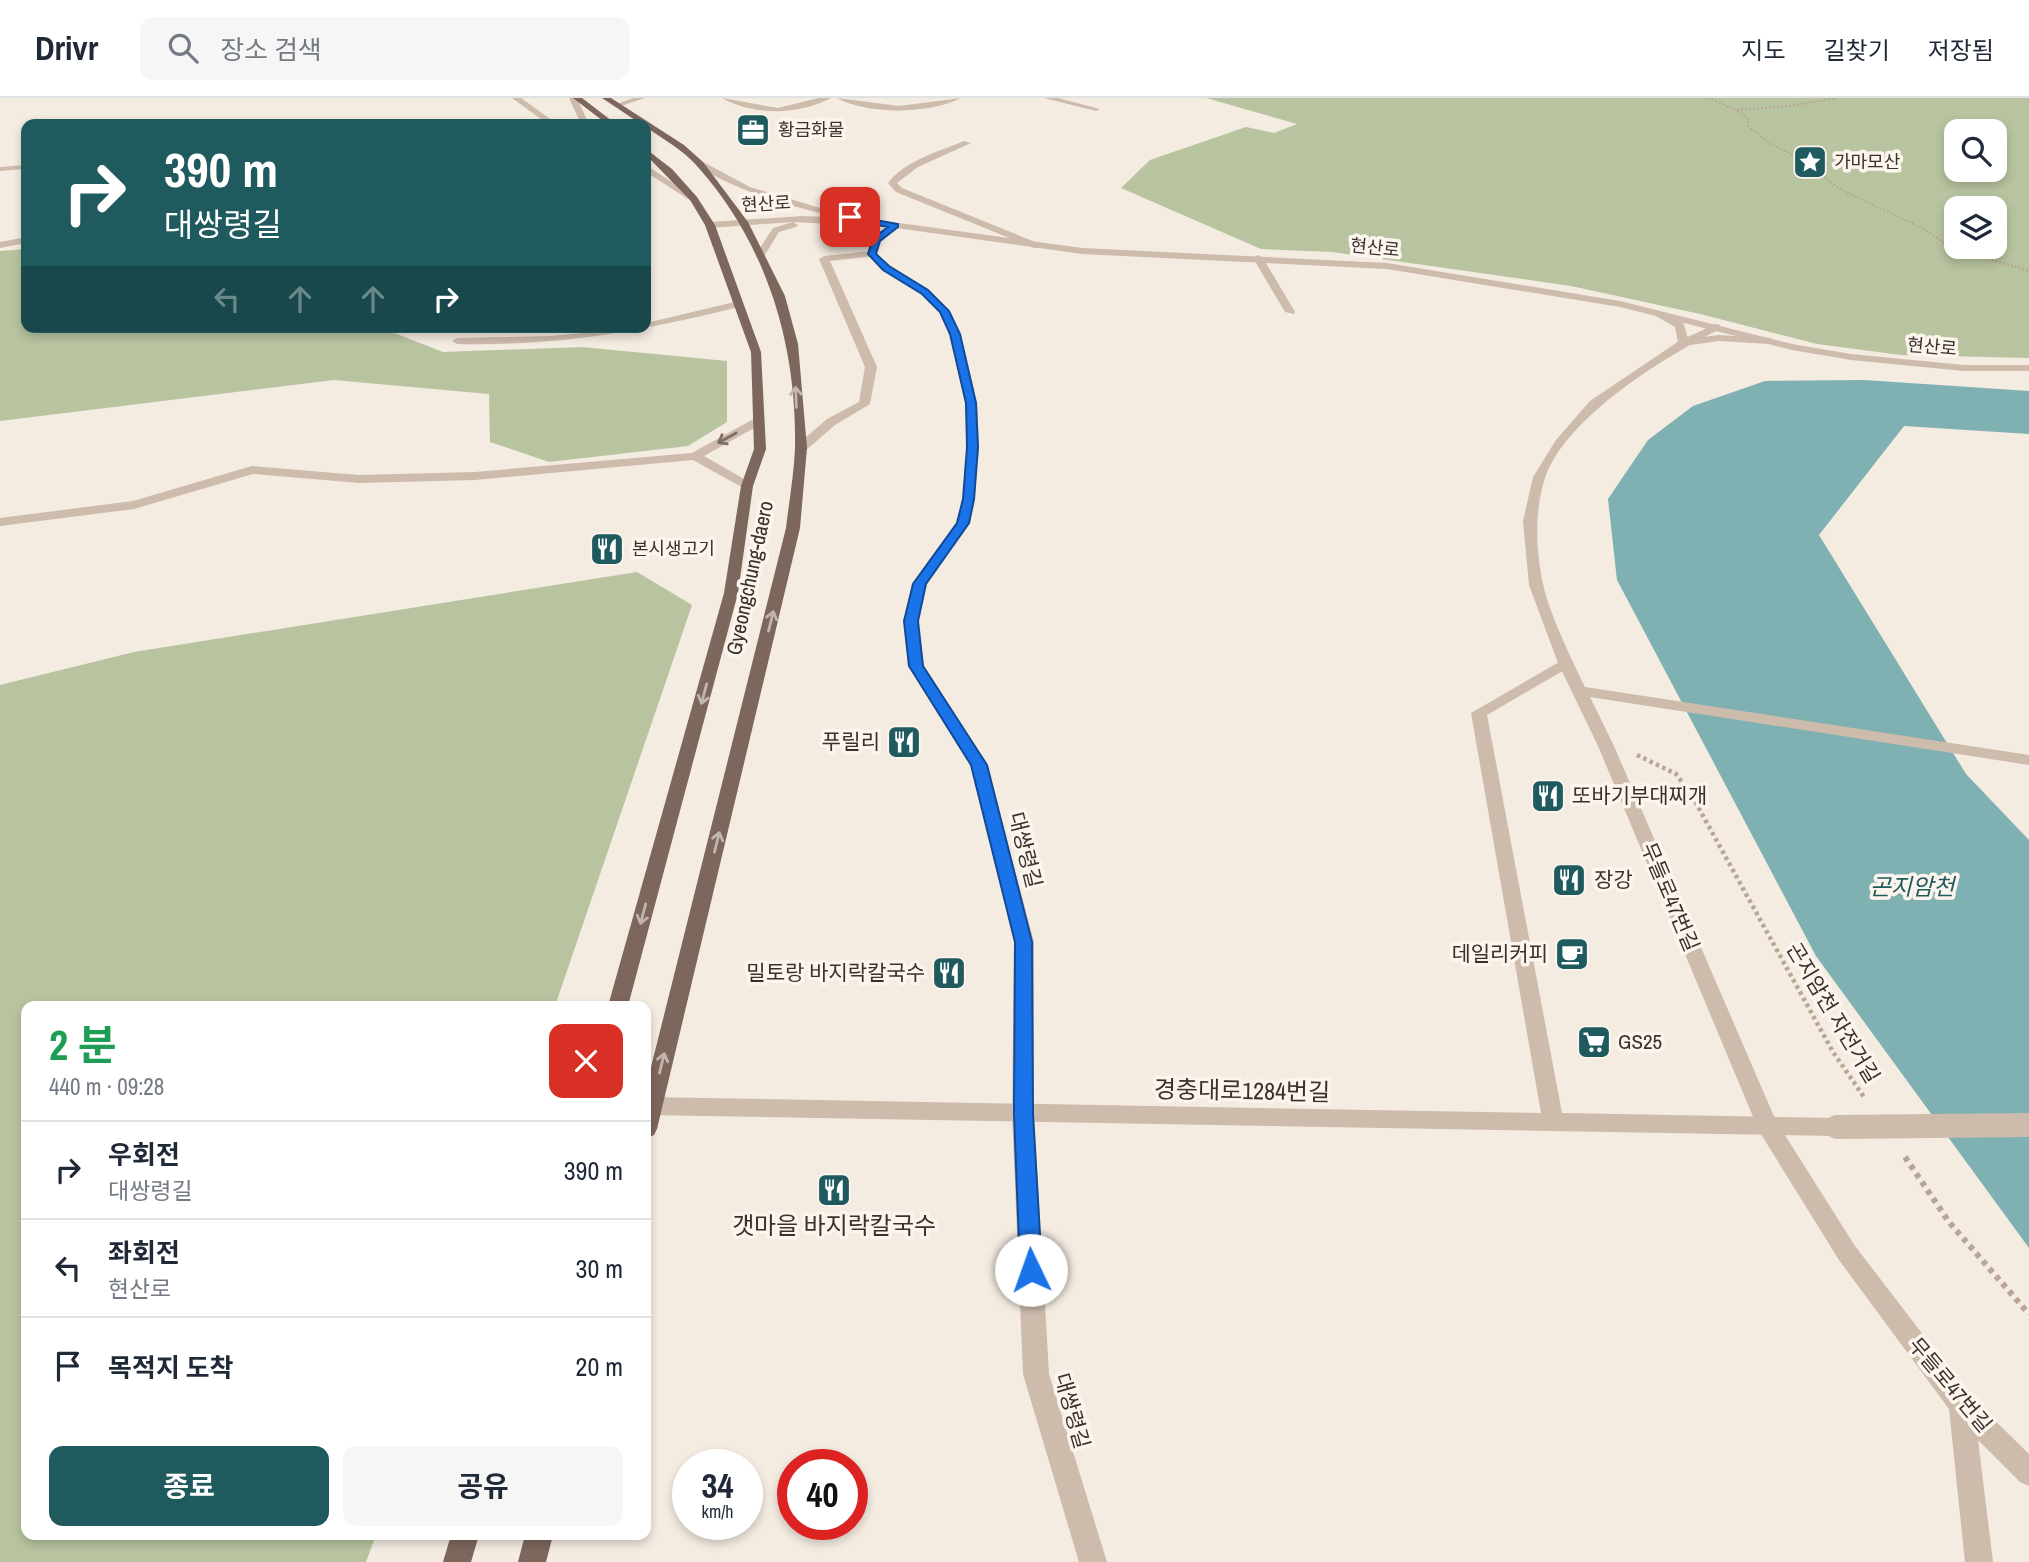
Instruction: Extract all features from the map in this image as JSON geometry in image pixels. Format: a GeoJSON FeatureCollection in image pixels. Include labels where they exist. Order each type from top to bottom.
{"type":"FeatureCollection","features":[{"type":"Feature","properties":{"kind":"main road"},"geometry":{"type":"LineString","coordinates":[[575,98],[605,119]]}},
{"type":"Feature","properties":{"kind":"main road","name":"Gyeongchung-daero"},"geometry":{"type":"LineString","coordinates":[[606,98],[639,119]]}},
{"type":"Feature","properties":{"kind":"main road","name":"Gyeongchung-daero"},"geometry":{"type":"LineString","coordinates":[[651,127],[681,147],[700,164],[743,222],[780,296],[793,344],[801,448],[793,528],[651,1099]]}},
{"type":"Feature","properties":{"kind":"main road","name":"Gyeongchung-daero"},"geometry":{"type":"LineString","coordinates":[[619,1001],[731,593],[747,486],[760,449],[756,352],[710,225],[694,199],[651,155]]}},
{"type":"Feature","properties":{"kind":"main road"},"geometry":{"type":"LineString","coordinates":[[457,1562],[464,1540]]}},
{"type":"Feature","properties":{"kind":"main road"},"geometry":{"type":"LineString","coordinates":[[532,1562],[538,1540]]}},
{"type":"Feature","properties":{"kind":"street"},"geometry":{"type":"LineString","coordinates":[[516,98],[546,119]]}},
{"type":"Feature","properties":{"kind":"street"},"geometry":{"type":"LineString","coordinates":[[575,98],[583,119]]}},
{"type":"Feature","properties":{"kind":"street"},"geometry":{"type":"LineString","coordinates":[[618,105],[641,98]]}},
{"type":"Feature","properties":{"kind":"street"},"geometry":{"type":"LineString","coordinates":[[726,98],[778,110],[827,98]]}},
{"type":"Feature","properties":{"kind":"street"},"geometry":{"type":"LineString","coordinates":[[841,98],[869,108],[884,109],[957,98]]}},
{"type":"Feature","properties":{"kind":"street"},"geometry":{"type":"LineString","coordinates":[[1048,98],[1096,108]]}},
{"type":"Feature","properties":{"kind":"street"},"geometry":{"type":"LineString","coordinates":[[967,143],[906,170],[896,176],[892,183],[899,190],[1037,246]]}},
{"type":"Feature","properties":{"kind":"street"},"geometry":{"type":"LineString","coordinates":[[700,164],[729,183],[762,195],[870,222]]}},
{"type":"Feature","properties":{"kind":"street"},"geometry":{"type":"LineString","coordinates":[[0,169],[21,167]]}},
{"type":"Feature","properties":{"kind":"street"},"geometry":{"type":"LineString","coordinates":[[651,173],[694,199]]}},
{"type":"Feature","properties":{"kind":"street","name":"현산로"},"geometry":{"type":"LineString","coordinates":[[710,225],[803,219],[870,222],[1082,251],[1388,266],[1620,304],[1770,341],[1851,357],[1964,368],[2029,368]]}},
{"type":"Feature","properties":{"kind":"street"},"geometry":{"type":"LineString","coordinates":[[760,256],[776,230],[797,224],[870,222]]}},
{"type":"Feature","properties":{"kind":"street"},"geometry":{"type":"LineString","coordinates":[[801,448],[831,422],[864,404],[871,368],[824,258],[872,254],[876,240],[895,225]]}},
{"type":"Feature","properties":{"kind":"street"},"geometry":{"type":"LineString","coordinates":[[0,245],[21,241]]}},
{"type":"Feature","properties":{"kind":"street","name":"대쌍령길"},"geometry":{"type":"LineString","coordinates":[[872,254],[886,268],[925,292],[944,311],[955,334],[971,403],[973,447],[969,499],[963,523],[919,584],[911,621],[916,666],[979,765],[1024,942],[1023,1114],[1036,1374],[1093,1562]]}},
{"type":"Feature","properties":{"kind":"street"},"geometry":{"type":"LineString","coordinates":[[1258,258],[1290,312]]}},
{"type":"Feature","properties":{"kind":"street"},"geometry":{"type":"LineString","coordinates":[[651,325],[739,304]]}},
{"type":"Feature","properties":{"kind":"street"},"geometry":{"type":"LineString","coordinates":[[1660,314],[1681,326],[1684,343],[1719,338],[1770,341]]}},
{"type":"Feature","properties":{"kind":"street","name":"무들로47번길"},"geometry":{"type":"LineString","coordinates":[[1716,327],[1684,343],[1594,402],[1560,443],[1539,477],[1530,521],[1536,585],[1566,663],[1606,746],[1767,1125],[1847,1253],[1961,1405],[2029,1473]]}},
{"type":"Feature","properties":{"kind":"street"},"geometry":{"type":"LineString","coordinates":[[457,341],[515,342],[605,333]]}},
{"type":"Feature","properties":{"kind":"street"},"geometry":{"type":"LineString","coordinates":[[0,522],[134,505],[252,470],[359,479],[436,477],[695,456],[759,420]]}},
{"type":"Feature","properties":{"kind":"street"},"geometry":{"type":"LineString","coordinates":[[695,456],[747,486]]}},
{"type":"Feature","properties":{"kind":"street"},"geometry":{"type":"LineString","coordinates":[[1553,1121],[1479,713],[1566,663]]}},
{"type":"Feature","properties":{"kind":"street"},"geometry":{"type":"LineString","coordinates":[[1579,691],[2029,760]]}},
{"type":"Feature","properties":{"kind":"street","name":"경충대로1284번길"},"geometry":{"type":"LineString","coordinates":[[651,1107],[1837,1127],[2029,1125]]}},
{"type":"Feature","properties":{"kind":"street"},"geometry":{"type":"LineString","coordinates":[[1961,1405],[1979,1562]]}},
{"type":"Feature","properties":{"kind":"path"},"geometry":{"type":"LineString","coordinates":[[1708,98],[1736,110],[1748,119],[1748,126],[1769,143],[1797,157],[1840,189],[1924,229],[1950,247],[2029,271]]}},
{"type":"Feature","properties":{"kind":"path"},"geometry":{"type":"LineString","coordinates":[[1736,110],[1789,106],[1836,98]]}},
{"type":"Feature","properties":{"kind":"path","name":"곤지암천 자전거길"},"geometry":{"type":"LineString","coordinates":[[1606,746],[1643,756],[1676,774],[1691,794],[1833,1052],[1872,1108]]}},
{"type":"Feature","properties":{"kind":"path"},"geometry":{"type":"LineString","coordinates":[[1903,1154],[1949,1222],[2029,1314]]}},
{"type":"Feature","properties":{"kind":"green space"},"geometry":{"type":"Polygon","coordinates":[[[1206,98],[2029,98],[2029,358],[1901,355],[1817,344],[1700,314],[1571,286],[1332,252],[1261,249],[1121,188],[1150,160],[1246,127],[1274,133],[1297,124],[1206,98]]]}},
{"type":"Feature","properties":{"kind":"green space"},"geometry":{"type":"Polygon","coordinates":[[[21,249],[21,333],[394,333],[443,352],[582,347],[727,361],[727,422],[688,446],[549,462],[490,442],[489,394],[334,380],[0,421],[0,251],[21,249]]]}},
{"type":"Feature","properties":{"kind":"green space"},"geometry":{"type":"Polygon","coordinates":[[[637,572],[692,605],[557,1001],[21,1001],[21,1540],[374,1540],[366,1562],[0,1562],[0,685],[134,652],[637,572]]]}},
{"type":"Feature","properties":{"kind":"water","name":"곤지암천"},"geometry":{"type":"Polygon","coordinates":[[[1864,380],[2029,391],[2029,434],[1904,426],[1819,535],[1966,774],[2029,840],[2029,1248],[1816,956],[1617,580],[1608,499],[1648,440],[1693,406],[1765,381],[1864,380]]]}},
{"type":"Feature","properties":{"kind":"place","name":"황금화물"},"geometry":{"type":"Point","coordinates":[753,130]}},
{"type":"Feature","properties":{"kind":"place","name":"가마모산"},"geometry":{"type":"Point","coordinates":[1810,162]}},
{"type":"Feature","properties":{"kind":"place","name":"본시생고기"},"geometry":{"type":"Point","coordinates":[607,549]}},
{"type":"Feature","properties":{"kind":"place","name":"푸릴리"},"geometry":{"type":"Point","coordinates":[904,742]}},
{"type":"Feature","properties":{"kind":"place","name":"또바기부대찌개"},"geometry":{"type":"Point","coordinates":[1548,796]}},
{"type":"Feature","properties":{"kind":"place","name":"장강"},"geometry":{"type":"Point","coordinates":[1569,880]}},
{"type":"Feature","properties":{"kind":"place","name":"데일리커피"},"geometry":{"type":"Point","coordinates":[1572,954]}},
{"type":"Feature","properties":{"kind":"place","name":"밀토랑 바지락칼국수"},"geometry":{"type":"Point","coordinates":[949,973]}},
{"type":"Feature","properties":{"kind":"place","name":"GS25"},"geometry":{"type":"Point","coordinates":[1594,1042]}},
{"type":"Feature","properties":{"kind":"place","name":"갯마을 바지락칼국수"},"geometry":{"type":"Point","coordinates":[834,1190]}},
{"type":"Feature","properties":{"kind":"route"},"geometry":{"type":"LineString","coordinates":[[850,217],[895,225],[876,240],[872,254],[886,268],[925,292],[944,311],[955,334],[971,403],[973,447],[969,499],[963,523],[919,584],[911,621],[916,666],[979,765],[1024,942],[1023,1114],[1031,1270]]}}]}
